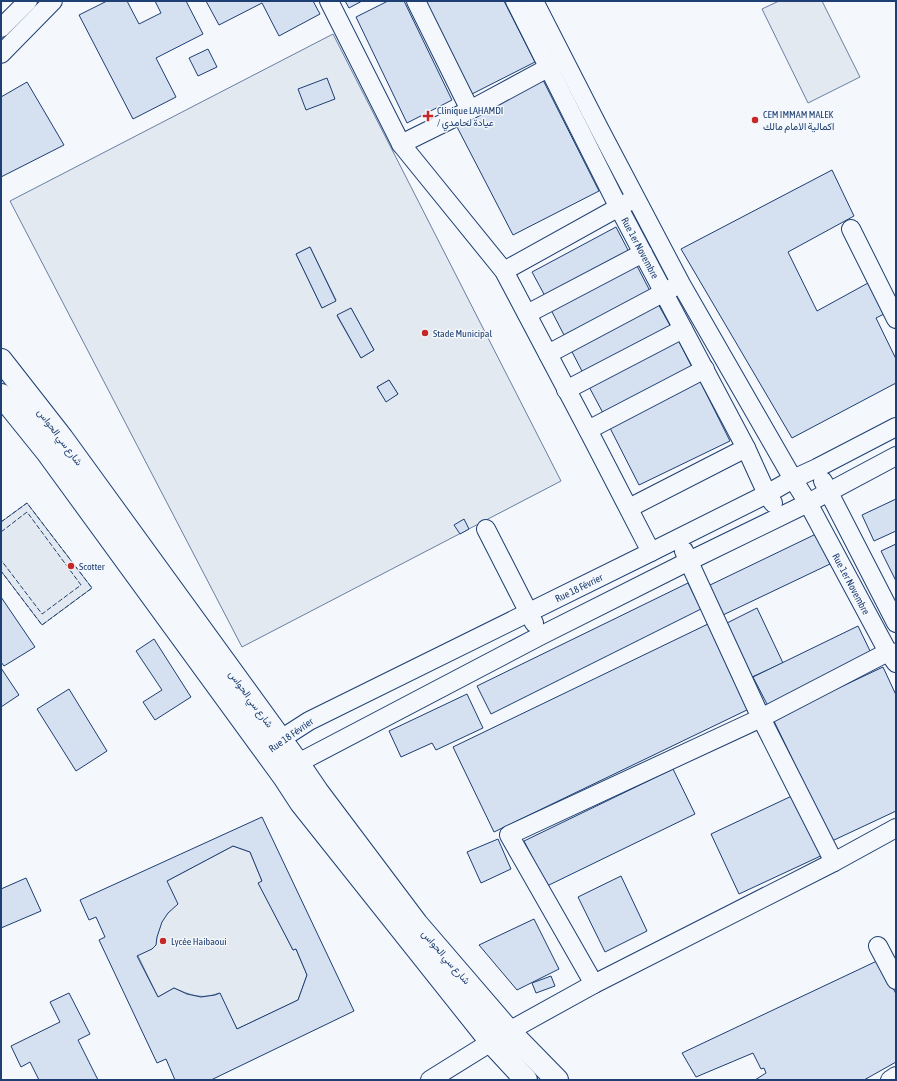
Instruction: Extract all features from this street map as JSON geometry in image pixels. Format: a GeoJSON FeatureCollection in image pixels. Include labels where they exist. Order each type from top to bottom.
{"type":"FeatureCollection","features":[{"type":"Feature","properties":{"kind":"main road","name":"شارع سي الحواس"},"geometry":{"type":"LineString","coordinates":[[1,360],[62,438],[273,746]]}},
{"type":"Feature","properties":{"kind":"main road","name":"شارع سي الحواس"},"geometry":{"type":"LineString","coordinates":[[1,395],[47,452],[291,770],[317,791],[417,924],[509,1031],[557,1080]]}},
{"type":"Feature","properties":{"kind":"main road","name":"شارع سي الحواس"},"geometry":{"type":"LineString","coordinates":[[291,770],[301,803],[491,1042],[526,1080]]}},
{"type":"Feature","properties":{"kind":"main road"},"geometry":{"type":"LineString","coordinates":[[491,1042],[509,1031]]}},
{"type":"Feature","properties":{"kind":"street"},"geometry":{"type":"LineString","coordinates":[[1,28],[28,1]]}},
{"type":"Feature","properties":{"kind":"street"},"geometry":{"type":"LineString","coordinates":[[1,54],[53,1]]}},
{"type":"Feature","properties":{"kind":"street"},"geometry":{"type":"LineString","coordinates":[[328,1],[401,144],[504,271],[651,552]]}},
{"type":"Feature","properties":{"kind":"street"},"geometry":{"type":"LineString","coordinates":[[416,1],[470,110]]}},
{"type":"Feature","properties":{"kind":"street","name":"Rue 1er Novembre"},"geometry":{"type":"LineString","coordinates":[[515,1],[619,208],[746,448],[767,494],[782,515]]}},
{"type":"Feature","properties":{"kind":"street","name":"Rue 1er Novembre"},"geometry":{"type":"LineString","coordinates":[[534,1],[563,60],[681,284],[808,503],[893,656]]}},
{"type":"Feature","properties":{"kind":"street"},"geometry":{"type":"LineString","coordinates":[[401,144],[470,110],[563,60]]}},
{"type":"Feature","properties":{"kind":"street"},"geometry":{"type":"LineString","coordinates":[[583,137],[599,128]]}},
{"type":"Feature","properties":{"kind":"street"},"geometry":{"type":"LineString","coordinates":[[504,271],[636,198]]}},
{"type":"Feature","properties":{"kind":"street"},"geometry":{"type":"LineString","coordinates":[[851,229],[896,319]]}},
{"type":"Feature","properties":{"kind":"street"},"geometry":{"type":"LineString","coordinates":[[527,314],[644,253]]}},
{"type":"Feature","properties":{"kind":"street"},"geometry":{"type":"LineString","coordinates":[[548,354],[681,284]]}},
{"type":"Feature","properties":{"kind":"street"},"geometry":{"type":"LineString","coordinates":[[566,390],[682,329]]}},
{"type":"Feature","properties":{"kind":"street"},"geometry":{"type":"LineString","coordinates":[[588,430],[705,369]]}},
{"type":"Feature","properties":{"kind":"street","name":"Rue 18 Février"},"geometry":{"type":"LineString","coordinates":[[273,746],[309,721],[767,494],[793,479],[896,427]]}},
{"type":"Feature","properties":{"kind":"street"},"geometry":{"type":"LineString","coordinates":[[629,508],[746,448]]}},
{"type":"Feature","properties":{"kind":"street"},"geometry":{"type":"LineString","coordinates":[[291,770],[540,636],[808,503],[896,456]]}},
{"type":"Feature","properties":{"kind":"street"},"geometry":{"type":"LineString","coordinates":[[817,468],[896,623]]}},
{"type":"Feature","properties":{"kind":"street"},"geometry":{"type":"LineString","coordinates":[[486,529],[540,636]]}},
{"type":"Feature","properties":{"kind":"street"},"geometry":{"type":"LineString","coordinates":[[679,538],[761,718],[834,862]]}},
{"type":"Feature","properties":{"kind":"street"},"geometry":{"type":"LineString","coordinates":[[594,984],[509,835],[893,656]]}},
{"type":"Feature","properties":{"kind":"street"},"geometry":{"type":"LineString","coordinates":[[509,1031],[594,984],[834,862],[896,828]]}},
{"type":"Feature","properties":{"kind":"street"},"geometry":{"type":"LineString","coordinates":[[878,946],[896,980]]}},
{"type":"Feature","properties":{"kind":"street"},"geometry":{"type":"LineString","coordinates":[[430,1080],[491,1042]]}},
{"type":"Feature","properties":{"kind":"street"},"geometry":{"type":"LineString","coordinates":[[890,1080],[896,1076]]}},
{"type":"Feature","properties":{"kind":"shaded area"},"geometry":{"type":"Polygon","coordinates":[[[779,1],[822,1],[860,77],[808,103],[762,9],[779,1]]]}},
{"type":"Feature","properties":{"kind":"shaded area","name":"Stade Municipal"},"geometry":{"type":"Polygon","coordinates":[[[333,34],[561,481],[242,647],[10,201],[333,34]],[[310,247],[296,254],[322,308],[336,300],[310,247]],[[351,308],[337,316],[361,358],[374,350],[351,308]],[[389,380],[377,387],[386,401],[398,394],[389,380]]]}},
{"type":"Feature","properties":{"kind":"shaded area"},"geometry":{"type":"Polygon","coordinates":[[[27,503],[92,588],[42,625],[1,571],[1,522],[27,503]]]}},
{"type":"Feature","properties":{"kind":"shaded area"},"geometry":{"type":"Polygon","coordinates":[[[233,846],[250,852],[262,881],[259,884],[293,950],[296,949],[307,975],[298,1000],[237,1029],[219,993],[207,996],[196,996],[174,988],[158,997],[120,919],[167,881],[233,846]]]}},
{"type":"Feature","properties":{"kind":"building"},"geometry":{"type":"Polygon","coordinates":[[[107,1],[127,1],[139,24],[161,13],[155,1],[186,1],[203,34],[156,58],[176,97],[133,119],[79,15],[107,1]]]}},
{"type":"Feature","properties":{"kind":"building"},"geometry":{"type":"Polygon","coordinates":[[[206,1],[313,1],[320,14],[279,36],[262,3],[219,25],[206,1]]]}},
{"type":"Feature","properties":{"kind":"building"},"geometry":{"type":"Polygon","coordinates":[[[345,1],[362,1],[349,8],[345,1]]]}},
{"type":"Feature","properties":{"kind":"building"},"geometry":{"type":"Polygon","coordinates":[[[388,1],[404,1],[452,100],[407,123],[356,17],[388,1]]]}},
{"type":"Feature","properties":{"kind":"building"},"geometry":{"type":"Polygon","coordinates":[[[421,1],[504,1],[535,62],[470,95],[421,1]]]}},
{"type":"Feature","properties":{"kind":"building"},"geometry":{"type":"Polygon","coordinates":[[[208,49],[217,67],[198,76],[189,58],[208,49]]]}},
{"type":"Feature","properties":{"kind":"building"},"geometry":{"type":"Polygon","coordinates":[[[327,78],[335,99],[306,110],[298,89],[327,78]]]}},
{"type":"Feature","properties":{"kind":"building"},"geometry":{"type":"Polygon","coordinates":[[[542,78],[599,191],[513,235],[456,125],[542,78]]]}},
{"type":"Feature","properties":{"kind":"building"},"geometry":{"type":"Polygon","coordinates":[[[27,82],[64,145],[1,177],[1,97],[27,82]]]}},
{"type":"Feature","properties":{"kind":"building"},"geometry":{"type":"Polygon","coordinates":[[[832,170],[854,216],[788,252],[817,311],[868,283],[884,314],[876,318],[896,359],[896,383],[792,438],[681,249],[832,170]]]}},
{"type":"Feature","properties":{"kind":"building"},"geometry":{"type":"Polygon","coordinates":[[[616,227],[629,252],[545,296],[532,272],[616,227]]]}},
{"type":"Feature","properties":{"kind":"building"},"geometry":{"type":"Polygon","coordinates":[[[310,247],[336,301],[322,308],[296,254],[310,247]]]}},
{"type":"Feature","properties":{"kind":"building"},"geometry":{"type":"Polygon","coordinates":[[[636,264],[650,291],[564,335],[550,308],[636,264]]]}},
{"type":"Feature","properties":{"kind":"building"},"geometry":{"type":"Polygon","coordinates":[[[657,302],[672,329],[584,375],[570,348],[657,302]]]}},
{"type":"Feature","properties":{"kind":"building"},"geometry":{"type":"Polygon","coordinates":[[[351,308],[374,350],[361,358],[337,315],[351,308]]]}},
{"type":"Feature","properties":{"kind":"building"},"geometry":{"type":"Polygon","coordinates":[[[676,336],[692,367],[603,413],[587,383],[676,336]]]}},
{"type":"Feature","properties":{"kind":"building"},"geometry":{"type":"Polygon","coordinates":[[[699,379],[730,441],[639,485],[609,426],[699,379]]]}},
{"type":"Feature","properties":{"kind":"building"},"geometry":{"type":"Polygon","coordinates":[[[389,380],[398,394],[386,402],[377,387],[389,380]]]}},
{"type":"Feature","properties":{"kind":"building"},"geometry":{"type":"Polygon","coordinates":[[[896,499],[896,531],[874,541],[862,515],[896,499]]]}},
{"type":"Feature","properties":{"kind":"building"},"geometry":{"type":"Polygon","coordinates":[[[464,519],[469,529],[460,534],[454,525],[464,519]]]}},
{"type":"Feature","properties":{"kind":"building"},"geometry":{"type":"Polygon","coordinates":[[[816,534],[830,564],[723,615],[708,586],[816,534]]]}},
{"type":"Feature","properties":{"kind":"building"},"geometry":{"type":"Polygon","coordinates":[[[896,544],[896,581],[881,551],[896,544]]]}},
{"type":"Feature","properties":{"kind":"building"},"geometry":{"type":"Polygon","coordinates":[[[688,583],[701,609],[491,714],[477,686],[688,583]]]}},
{"type":"Feature","properties":{"kind":"building"},"geometry":{"type":"Polygon","coordinates":[[[1,597],[35,647],[4,666],[1,662],[1,597]]]}},
{"type":"Feature","properties":{"kind":"building"},"geometry":{"type":"Polygon","coordinates":[[[757,608],[783,663],[752,677],[727,623],[757,608]]]}},
{"type":"Feature","properties":{"kind":"building"},"geometry":{"type":"Polygon","coordinates":[[[708,624],[749,709],[494,832],[453,747],[708,624]]]}},
{"type":"Feature","properties":{"kind":"building"},"geometry":{"type":"Polygon","coordinates":[[[858,626],[872,655],[768,706],[753,677],[858,626]]]}},
{"type":"Feature","properties":{"kind":"building"},"geometry":{"type":"Polygon","coordinates":[[[154,639],[191,697],[155,720],[143,702],[162,690],[136,651],[154,639]]]}},
{"type":"Feature","properties":{"kind":"building"},"geometry":{"type":"Polygon","coordinates":[[[883,667],[896,695],[896,811],[832,841],[773,719],[883,667]]]}},
{"type":"Feature","properties":{"kind":"building"},"geometry":{"type":"Polygon","coordinates":[[[1,668],[19,695],[1,707],[1,668]]]}},
{"type":"Feature","properties":{"kind":"building"},"geometry":{"type":"Polygon","coordinates":[[[69,689],[107,751],[76,771],[37,709],[69,689]]]}},
{"type":"Feature","properties":{"kind":"building"},"geometry":{"type":"Polygon","coordinates":[[[467,694],[483,728],[436,750],[432,743],[401,757],[389,731],[467,694]]]}},
{"type":"Feature","properties":{"kind":"building"},"geometry":{"type":"Polygon","coordinates":[[[673,769],[695,814],[547,886],[524,841],[673,769]]]}},
{"type":"Feature","properties":{"kind":"building"},"geometry":{"type":"Polygon","coordinates":[[[796,794],[825,854],[739,894],[711,834],[796,794]]]}},
{"type":"Feature","properties":{"kind":"building"},"geometry":{"type":"Polygon","coordinates":[[[262,817],[354,1011],[211,1080],[175,1080],[166,1059],[157,1063],[99,940],[105,937],[96,917],[89,920],[80,900],[262,817]],[[233,846],[167,881],[178,904],[168,913],[162,922],[156,945],[152,949],[137,956],[158,997],[174,988],[187,994],[201,997],[220,993],[237,1029],[298,1000],[307,975],[296,949],[293,950],[258,883],[262,881],[250,852],[233,846]]]}},
{"type":"Feature","properties":{"kind":"building"},"geometry":{"type":"Polygon","coordinates":[[[498,839],[511,869],[481,883],[467,852],[498,839]]]}},
{"type":"Feature","properties":{"kind":"building"},"geometry":{"type":"Polygon","coordinates":[[[621,876],[647,931],[605,952],[578,897],[621,876]]]}},
{"type":"Feature","properties":{"kind":"building"},"geometry":{"type":"Polygon","coordinates":[[[26,878],[41,911],[1,928],[1,889],[26,878]]]}},
{"type":"Feature","properties":{"kind":"building"},"geometry":{"type":"Polygon","coordinates":[[[534,919],[559,969],[517,990],[479,945],[534,919]]]}},
{"type":"Feature","properties":{"kind":"building"},"geometry":{"type":"Polygon","coordinates":[[[879,960],[896,994],[896,1062],[864,1080],[755,1080],[766,1073],[764,1068],[761,1069],[753,1053],[696,1077],[682,1053],[879,960]]]}},
{"type":"Feature","properties":{"kind":"building"},"geometry":{"type":"Polygon","coordinates":[[[551,976],[555,986],[536,993],[532,983],[551,976]]]}},
{"type":"Feature","properties":{"kind":"building"},"geometry":{"type":"Polygon","coordinates":[[[69,993],[90,1034],[78,1040],[98,1080],[39,1080],[30,1062],[21,1067],[11,1046],[60,1022],[50,1002],[69,993]]]}},
{"type":"Feature","properties":{"kind":"fence"},"geometry":{"type":"LineString","coordinates":[[1,522],[27,503],[92,588],[42,625],[1,571]]}},
{"type":"Feature","properties":{"kind":"fence"},"geometry":{"type":"LineString","coordinates":[[1,532],[27,512],[81,585],[42,614],[1,560]]}},
{"type":"Feature","properties":{"kind":"place","name":"Clinique LAHAMDI / عيادة لحامدي"},"geometry":{"type":"Point","coordinates":[428,116]}},
{"type":"Feature","properties":{"kind":"place","name":"CEM IMMAM MALEK اكمالية الامام مالك"},"geometry":{"type":"Point","coordinates":[755,120]}},
{"type":"Feature","properties":{"kind":"place","name":"Stade Municipal"},"geometry":{"type":"Point","coordinates":[425,333]}},
{"type":"Feature","properties":{"kind":"place","name":"Scotter"},"geometry":{"type":"Point","coordinates":[71,566]}},
{"type":"Feature","properties":{"kind":"place","name":"Lycée Haibaoui"},"geometry":{"type":"Point","coordinates":[163,941]}}]}
